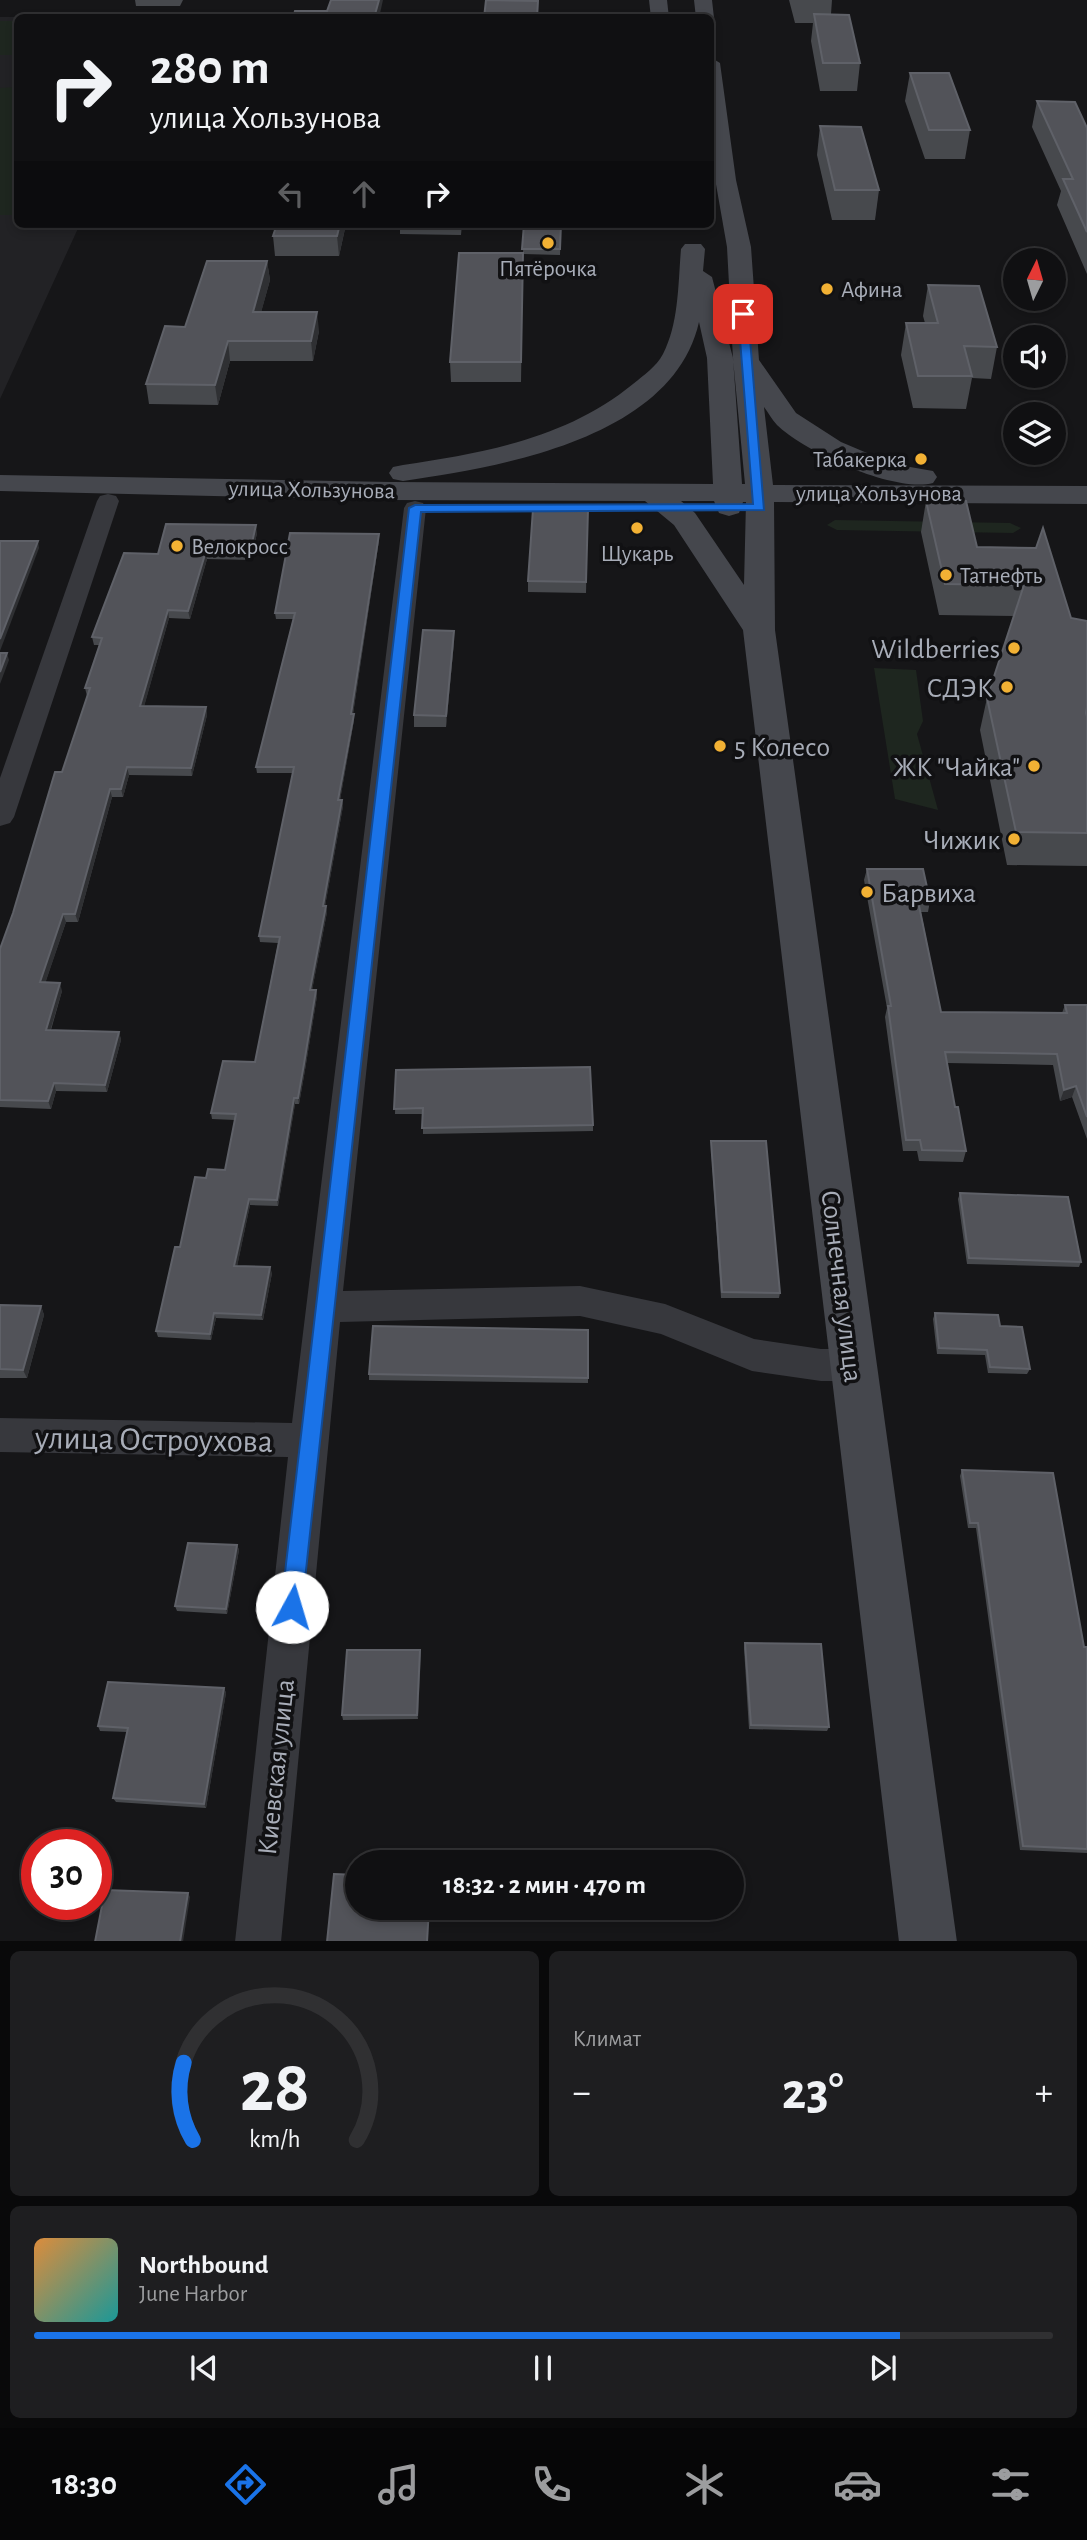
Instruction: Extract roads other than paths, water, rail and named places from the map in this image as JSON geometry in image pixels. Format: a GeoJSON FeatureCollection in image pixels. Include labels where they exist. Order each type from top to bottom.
{"type":"FeatureCollection","features":[{"type":"Feature","properties":{"kind":"main road"},"geometry":{"type":"LineString","coordinates":[[714,127],[716,159],[739,247],[746,359],[744,500]]}},
{"type":"Feature","properties":{"kind":"main road"},"geometry":{"type":"LineString","coordinates":[[690,236],[720,358],[744,500]]}},
{"type":"Feature","properties":{"kind":"main road"},"geometry":{"type":"LineString","coordinates":[[211,486],[345,481],[433,469],[539,446],[582,430],[630,403],[670,364],[686,328],[690,236]]}},
{"type":"Feature","properties":{"kind":"main road"},"geometry":{"type":"LineString","coordinates":[[746,359],[786,419],[831,448],[887,472],[1056,494]]}},
{"type":"Feature","properties":{"kind":"main road","name":"улица Хользунова"},"geometry":{"type":"LineString","coordinates":[[0,483],[211,486],[1087,510]]}},
{"type":"Feature","properties":{"kind":"main road","name":"улица Хользунова"},"geometry":{"type":"LineString","coordinates":[[744,500],[1087,495]]}},
{"type":"Feature","properties":{"kind":"main road","name":"улица Хользунова"},"geometry":{"type":"LineString","coordinates":[[0,500],[415,508],[658,499]]}},
{"type":"Feature","properties":{"kind":"main road","name":"Солнечная улица"},"geometry":{"type":"LineString","coordinates":[[658,499],[685,519],[759,630]]}},
{"type":"Feature","properties":{"kind":"main road","name":"Солнечная улица"},"geometry":{"type":"LineString","coordinates":[[744,500],[928,1941]]}},
{"type":"Feature","properties":{"kind":"street"},"geometry":{"type":"LineString","coordinates":[[0,817],[108,502]]}},
{"type":"Feature","properties":{"kind":"street","name":"Киевская улица"},"geometry":{"type":"LineString","coordinates":[[258,1941],[309,1440],[415,508]]}},
{"type":"Feature","properties":{"kind":"street"},"geometry":{"type":"LineString","coordinates":[[324,1307],[580,1301],[665,1319],[752,1355],[821,1365],[853,1365]]}},
{"type":"Feature","properties":{"kind":"street","name":"улица Остроухова"},"geometry":{"type":"LineString","coordinates":[[0,1435],[309,1440]]}},
{"type":"Feature","properties":{"kind":"place","name":"Пятёрочка"},"geometry":{"type":"Point","coordinates":[548,243]}},
{"type":"Feature","properties":{"kind":"place","name":"Афина"},"geometry":{"type":"Point","coordinates":[827,289]}},
{"type":"Feature","properties":{"kind":"place","name":"Табакерка"},"geometry":{"type":"Point","coordinates":[921,459]}},
{"type":"Feature","properties":{"kind":"place","name":"Щукарь"},"geometry":{"type":"Point","coordinates":[637,528]}},
{"type":"Feature","properties":{"kind":"place","name":"Велокросс"},"geometry":{"type":"Point","coordinates":[177,546]}},
{"type":"Feature","properties":{"kind":"place","name":"Татнефть"},"geometry":{"type":"Point","coordinates":[946,575]}},
{"type":"Feature","properties":{"kind":"place","name":"Wildberries"},"geometry":{"type":"Point","coordinates":[1014,648]}},
{"type":"Feature","properties":{"kind":"place","name":"СДЭК"},"geometry":{"type":"Point","coordinates":[1007,687]}},
{"type":"Feature","properties":{"kind":"place","name":"5 Колесо"},"geometry":{"type":"Point","coordinates":[720,746]}},
{"type":"Feature","properties":{"kind":"place","name":"ЖК \"Чайка\""},"geometry":{"type":"Point","coordinates":[1034,766]}},
{"type":"Feature","properties":{"kind":"place","name":"Чижик"},"geometry":{"type":"Point","coordinates":[1014,839]}},
{"type":"Feature","properties":{"kind":"place","name":"Барвиха"},"geometry":{"type":"Point","coordinates":[867,892]}}]}
